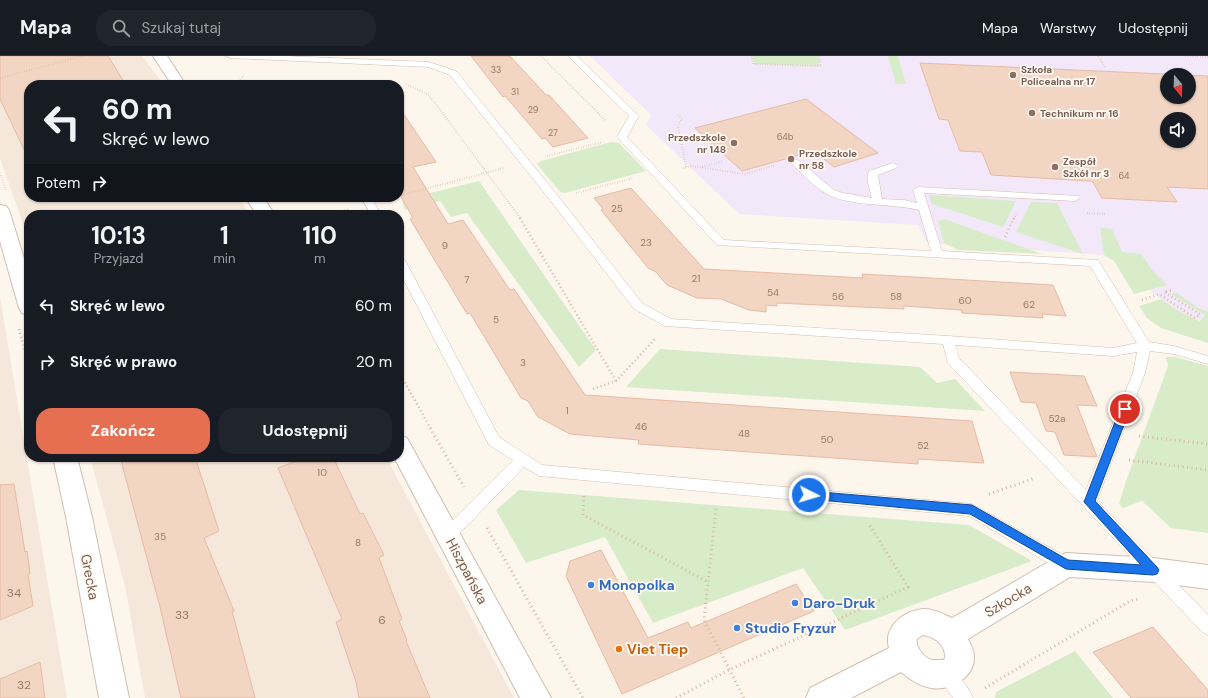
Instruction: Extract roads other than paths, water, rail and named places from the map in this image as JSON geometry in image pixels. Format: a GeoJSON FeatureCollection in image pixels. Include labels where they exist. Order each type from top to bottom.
{"type":"FeatureCollection","features":[{"type":"Feature","properties":{"kind":"street"},"geometry":{"type":"LineString","coordinates":[[160,56],[176,80]]}},
{"type":"Feature","properties":{"kind":"street"},"geometry":{"type":"LineString","coordinates":[[0,210],[24,291]]}},
{"type":"Feature","properties":{"kind":"street","name":"Hiszpańska"},"geometry":{"type":"LineString","coordinates":[[404,453],[536,698]]}},
{"type":"Feature","properties":{"kind":"street","name":"Grecka"},"geometry":{"type":"LineString","coordinates":[[66,462],[79,517],[114,698]]}},
{"type":"Feature","properties":{"kind":"street"},"geometry":{"type":"LineString","coordinates":[[1066,564],[1153,570],[1208,576]]}},
{"type":"Feature","properties":{"kind":"street","name":"Szkocka"},"geometry":{"type":"LineString","coordinates":[[950,634],[968,625],[1066,564]]}},
{"type":"Feature","properties":{"kind":"street"},"geometry":{"type":"LineString","coordinates":[[912,623],[934,623],[945,629],[950,634],[954,637],[959,648],[960,658],[956,667],[946,674],[938,675],[927,673],[916,667],[902,648],[901,638],[905,629],[912,623]]}},
{"type":"Feature","properties":{"kind":"street"},"geometry":{"type":"LineString","coordinates":[[821,698],[906,655]]}},
{"type":"Feature","properties":{"kind":"lane"},"geometry":{"type":"LineString","coordinates":[[230,56],[429,65],[453,74],[554,198],[638,306],[669,323],[948,340],[1113,352],[1145,346],[1174,350],[1208,360]]}},
{"type":"Feature","properties":{"kind":"lane"},"geometry":{"type":"LineString","coordinates":[[572,56],[634,116],[622,137],[657,172],[721,243],[1094,263],[1145,346],[1139,373],[1089,502]]}},
{"type":"Feature","properties":{"kind":"lane"},"geometry":{"type":"LineString","coordinates":[[795,162],[830,192],[841,196],[878,202],[904,203],[924,208]]}},
{"type":"Feature","properties":{"kind":"lane"},"geometry":{"type":"LineString","coordinates":[[878,202],[872,177],[873,173],[893,166]]}},
{"type":"Feature","properties":{"kind":"lane"},"geometry":{"type":"LineString","coordinates":[[938,255],[918,190],[1075,198]]}},
{"type":"Feature","properties":{"kind":"lane"},"geometry":{"type":"LineString","coordinates":[[404,270],[494,441],[539,470],[972,510],[1066,564]]}},
{"type":"Feature","properties":{"kind":"lane"},"geometry":{"type":"LineString","coordinates":[[948,340],[953,360],[1208,627]]}},
{"type":"Feature","properties":{"kind":"lane"},"geometry":{"type":"LineString","coordinates":[[448,535],[523,460]]}},
{"type":"Feature","properties":{"kind":"lane"},"geometry":{"type":"LineString","coordinates":[[946,674],[964,698]]}},
{"type":"Feature","properties":{"kind":"place","name":"Szkoła Policealna nr 17"},"geometry":{"type":"Point","coordinates":[1013,75]}},
{"type":"Feature","properties":{"kind":"place","name":"Technikum nr 16"},"geometry":{"type":"Point","coordinates":[1032,113]}},
{"type":"Feature","properties":{"kind":"place","name":"Przedszkole nr 148"},"geometry":{"type":"Point","coordinates":[734,143]}},
{"type":"Feature","properties":{"kind":"place","name":"Przedszkole nr 58"},"geometry":{"type":"Point","coordinates":[791,159]}},
{"type":"Feature","properties":{"kind":"place","name":"Zespół Szkół nr 3"},"geometry":{"type":"Point","coordinates":[1055,167]}},
{"type":"Feature","properties":{"kind":"place","name":"Monopolka"},"geometry":{"type":"Point","coordinates":[591,585]}},
{"type":"Feature","properties":{"kind":"place","name":"Daro-Druk"},"geometry":{"type":"Point","coordinates":[795,603]}},
{"type":"Feature","properties":{"kind":"place","name":"Studio Fryzur"},"geometry":{"type":"Point","coordinates":[737,628]}},
{"type":"Feature","properties":{"kind":"place","name":"Viet Tiep"},"geometry":{"type":"Point","coordinates":[619,649]}}]}
